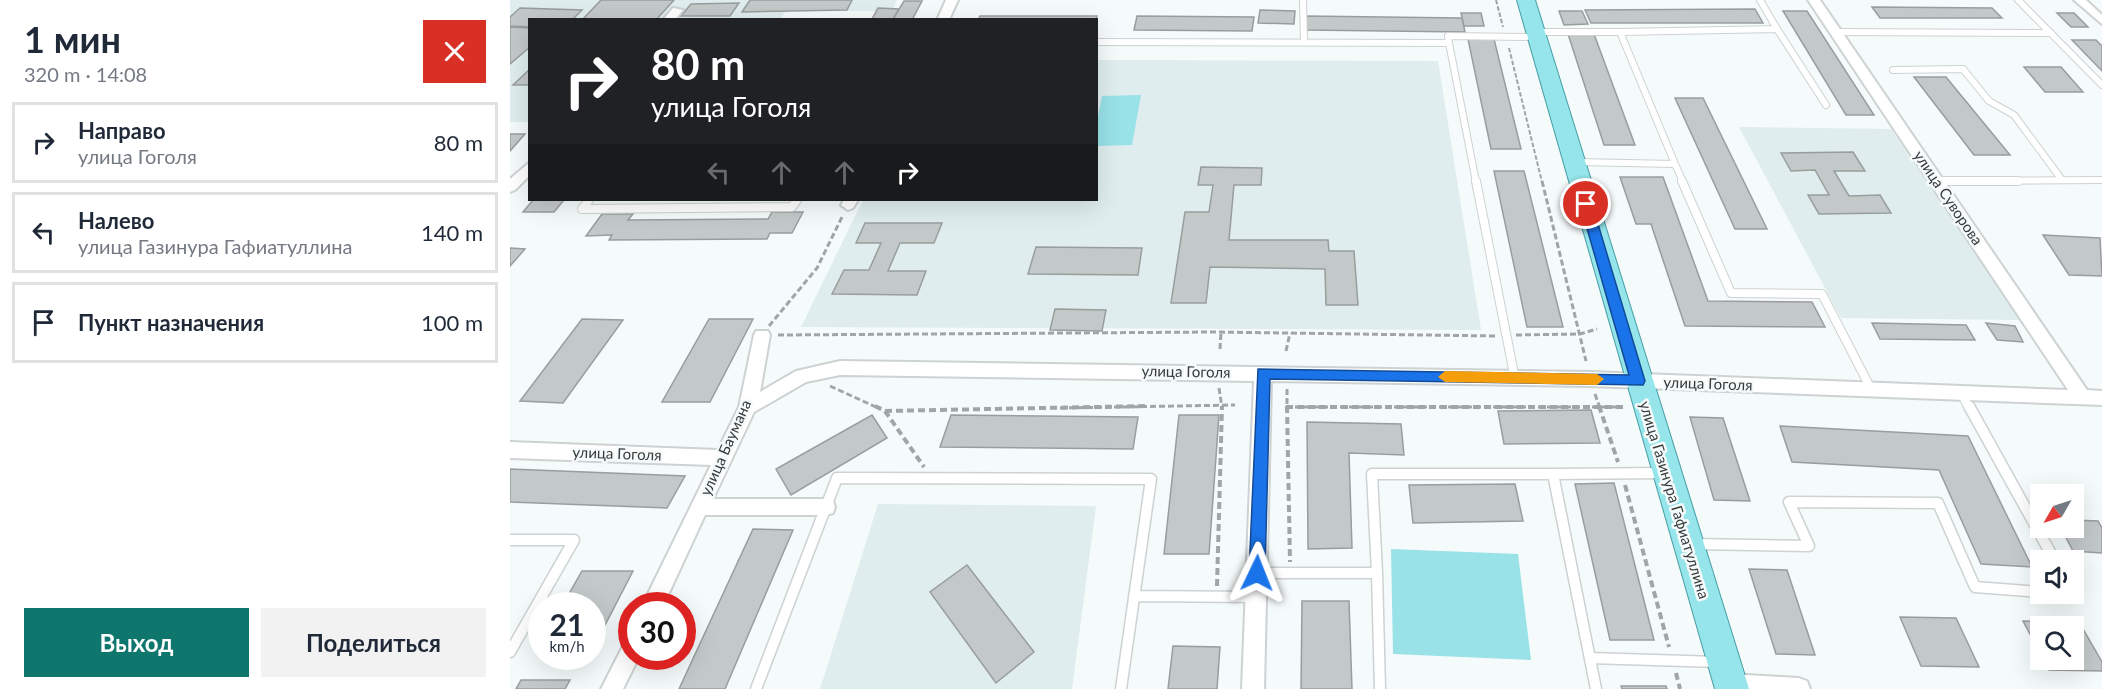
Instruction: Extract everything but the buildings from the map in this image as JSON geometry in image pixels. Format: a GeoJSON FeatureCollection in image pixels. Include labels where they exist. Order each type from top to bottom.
{"type":"FeatureCollection","features":[{"type":"Feature","properties":{"kind":"main road","name":"улица Газинура Гафиатуллина"},"geometry":{"type":"LineString","coordinates":[[1526,0],[1728,678]]}},
{"type":"Feature","properties":{"kind":"street"},"geometry":{"type":"LineString","coordinates":[[944,18],[952,0]]}},
{"type":"Feature","properties":{"kind":"street","name":"улица Суворова"},"geometry":{"type":"LineString","coordinates":[[1814,0],[2082,397]]}},
{"type":"Feature","properties":{"kind":"street"},"geometry":{"type":"LineString","coordinates":[[2080,0],[2102,21]]}},
{"type":"Feature","properties":{"kind":"street"},"geometry":{"type":"LineString","coordinates":[[670,18],[677,10]]}},
{"type":"Feature","properties":{"kind":"street"},"geometry":{"type":"LineString","coordinates":[[510,187],[528,168]]}},
{"type":"Feature","properties":{"kind":"street","name":"улица Баумана"},"geometry":{"type":"LineString","coordinates":[[659,592],[748,407],[762,335]]}},
{"type":"Feature","properties":{"kind":"street","name":"улица Гоголя"},"geometry":{"type":"LineString","coordinates":[[748,407],[802,376],[840,368],[1263,373],[1638,381],[2102,398]]}},
{"type":"Feature","properties":{"kind":"street"},"geometry":{"type":"LineString","coordinates":[[1253,689],[1263,373]]}},
{"type":"Feature","properties":{"kind":"street","name":"улица Гоголя"},"geometry":{"type":"LineString","coordinates":[[510,450],[724,458]]}},
{"type":"Feature","properties":{"kind":"street"},"geometry":{"type":"LineString","coordinates":[[700,507],[826,507]]}},
{"type":"Feature","properties":{"kind":"street"},"geometry":{"type":"LineString","coordinates":[[612,689],[622,670]]}},
{"type":"Feature","properties":{"kind":"street"},"geometry":{"type":"LineString","coordinates":[[1728,678],[1800,689]]}},
{"type":"Feature","properties":{"kind":"lane"},"geometry":{"type":"LineString","coordinates":[[1303,0],[1304,43]]}},
{"type":"Feature","properties":{"kind":"lane"},"geometry":{"type":"LineString","coordinates":[[1760,0],[1776,29],[1826,105]]}},
{"type":"Feature","properties":{"kind":"lane"},"geometry":{"type":"LineString","coordinates":[[2018,0],[2102,85]]}},
{"type":"Feature","properties":{"kind":"lane"},"geometry":{"type":"LineString","coordinates":[[1515,379],[1448,36],[1506,37],[1536,34],[1776,29]]}},
{"type":"Feature","properties":{"kind":"lane"},"geometry":{"type":"LineString","coordinates":[[1620,32],[1731,293],[1822,294],[1871,389]]}},
{"type":"Feature","properties":{"kind":"lane"},"geometry":{"type":"LineString","coordinates":[[1836,32],[2051,33]]}},
{"type":"Feature","properties":{"kind":"lane"},"geometry":{"type":"LineString","coordinates":[[1098,42],[1449,43]]}},
{"type":"Feature","properties":{"kind":"lane"},"geometry":{"type":"LineString","coordinates":[[1893,70],[1963,69],[1989,101],[2014,115],[2062,180]]}},
{"type":"Feature","properties":{"kind":"lane"},"geometry":{"type":"LineString","coordinates":[[1574,162],[1675,164]]}},
{"type":"Feature","properties":{"kind":"lane"},"geometry":{"type":"LineString","coordinates":[[1936,181],[2102,180]]}},
{"type":"Feature","properties":{"kind":"lane"},"geometry":{"type":"LineString","coordinates":[[588,201],[582,208],[792,207],[795,201]]}},
{"type":"Feature","properties":{"kind":"lane"},"geometry":{"type":"LineString","coordinates":[[1961,393],[2049,550]]}},
{"type":"Feature","properties":{"kind":"lane"},"geometry":{"type":"LineString","coordinates":[[1380,689],[1372,474],[1668,473]]}},
{"type":"Feature","properties":{"kind":"lane"},"geometry":{"type":"LineString","coordinates":[[1553,474],[1596,689]]}},
{"type":"Feature","properties":{"kind":"lane"},"geometry":{"type":"LineString","coordinates":[[756,689],[837,478],[1150,479],[1121,689]]}},
{"type":"Feature","properties":{"kind":"lane"},"geometry":{"type":"LineString","coordinates":[[1688,544],[1809,546],[1789,502],[1938,503],[1975,587],[2030,591]]}},
{"type":"Feature","properties":{"kind":"lane"},"geometry":{"type":"LineString","coordinates":[[510,540],[574,540],[510,652]]}},
{"type":"Feature","properties":{"kind":"lane"},"geometry":{"type":"LineString","coordinates":[[1257,573],[1377,573]]}},
{"type":"Feature","properties":{"kind":"lane"},"geometry":{"type":"LineString","coordinates":[[1134,596],[1256,597]]}},
{"type":"Feature","properties":{"kind":"lane"},"geometry":{"type":"LineString","coordinates":[[1590,658],[1672,660],[1728,678]]}},
{"type":"Feature","properties":{"kind":"path"},"geometry":{"type":"LineString","coordinates":[[1496,0],[1586,361]]}},
{"type":"Feature","properties":{"kind":"path"},"geometry":{"type":"LineString","coordinates":[[762,335],[817,268],[850,202]]}},
{"type":"Feature","properties":{"kind":"path"},"geometry":{"type":"LineString","coordinates":[[762,335],[1221,332],[1506,335],[1580,334],[1597,329]]}},
{"type":"Feature","properties":{"kind":"path"},"geometry":{"type":"LineString","coordinates":[[1221,332],[1221,349]]}},
{"type":"Feature","properties":{"kind":"path"},"geometry":{"type":"LineString","coordinates":[[1286,351],[1290,333]]}},
{"type":"Feature","properties":{"kind":"path"},"geometry":{"type":"LineString","coordinates":[[820,381],[885,411],[1235,405]]}},
{"type":"Feature","properties":{"kind":"path"},"geometry":{"type":"LineString","coordinates":[[1217,596],[1222,406],[1219,386]]}},
{"type":"Feature","properties":{"kind":"path"},"geometry":{"type":"LineString","coordinates":[[1594,388],[1622,474],[1680,689]]}},
{"type":"Feature","properties":{"kind":"path"},"geometry":{"type":"LineString","coordinates":[[1287,389],[1290,573]]}},
{"type":"Feature","properties":{"kind":"path"},"geometry":{"type":"LineString","coordinates":[[1286,407],[1599,405],[1623,407]]}},
{"type":"Feature","properties":{"kind":"path"},"geometry":{"type":"LineString","coordinates":[[885,411],[932,478]]}},
{"type":"Feature","properties":{"kind":"shaded area"},"geometry":{"type":"Polygon","coordinates":[[[510,0],[897,0],[892,11],[786,11],[781,18],[528,18],[528,122],[510,122],[510,0]]]}},
{"type":"Feature","properties":{"kind":"shaded area"},"geometry":{"type":"Polygon","coordinates":[[[1098,60],[1438,61],[1481,330],[801,327],[863,201],[1098,201],[1098,60]]]}},
{"type":"Feature","properties":{"kind":"shaded area"},"geometry":{"type":"Polygon","coordinates":[[[1141,95],[1132,145],[1098,146],[1098,116],[1102,96],[1141,95]]]}},
{"type":"Feature","properties":{"kind":"shaded area"},"geometry":{"type":"Polygon","coordinates":[[[1739,127],[1891,129],[2020,320],[1841,318],[1739,127]]]}},
{"type":"Feature","properties":{"kind":"shaded area"},"geometry":{"type":"Polygon","coordinates":[[[878,504],[1096,506],[1072,689],[820,689],[878,504]]]}},
{"type":"Feature","properties":{"kind":"shaded area"},"geometry":{"type":"Polygon","coordinates":[[[1391,549],[1518,554],[1531,660],[1393,654],[1391,549]]]}},
{"type":"Feature","properties":{"kind":"slow traffic"},"geometry":{"type":"LineString","coordinates":[[1445,377],[1597,379]]}},
{"type":"Feature","properties":{"kind":"route"},"geometry":{"type":"LineString","coordinates":[[1257,573],[1263,373],[1638,381],[1586,204]]}}]}
